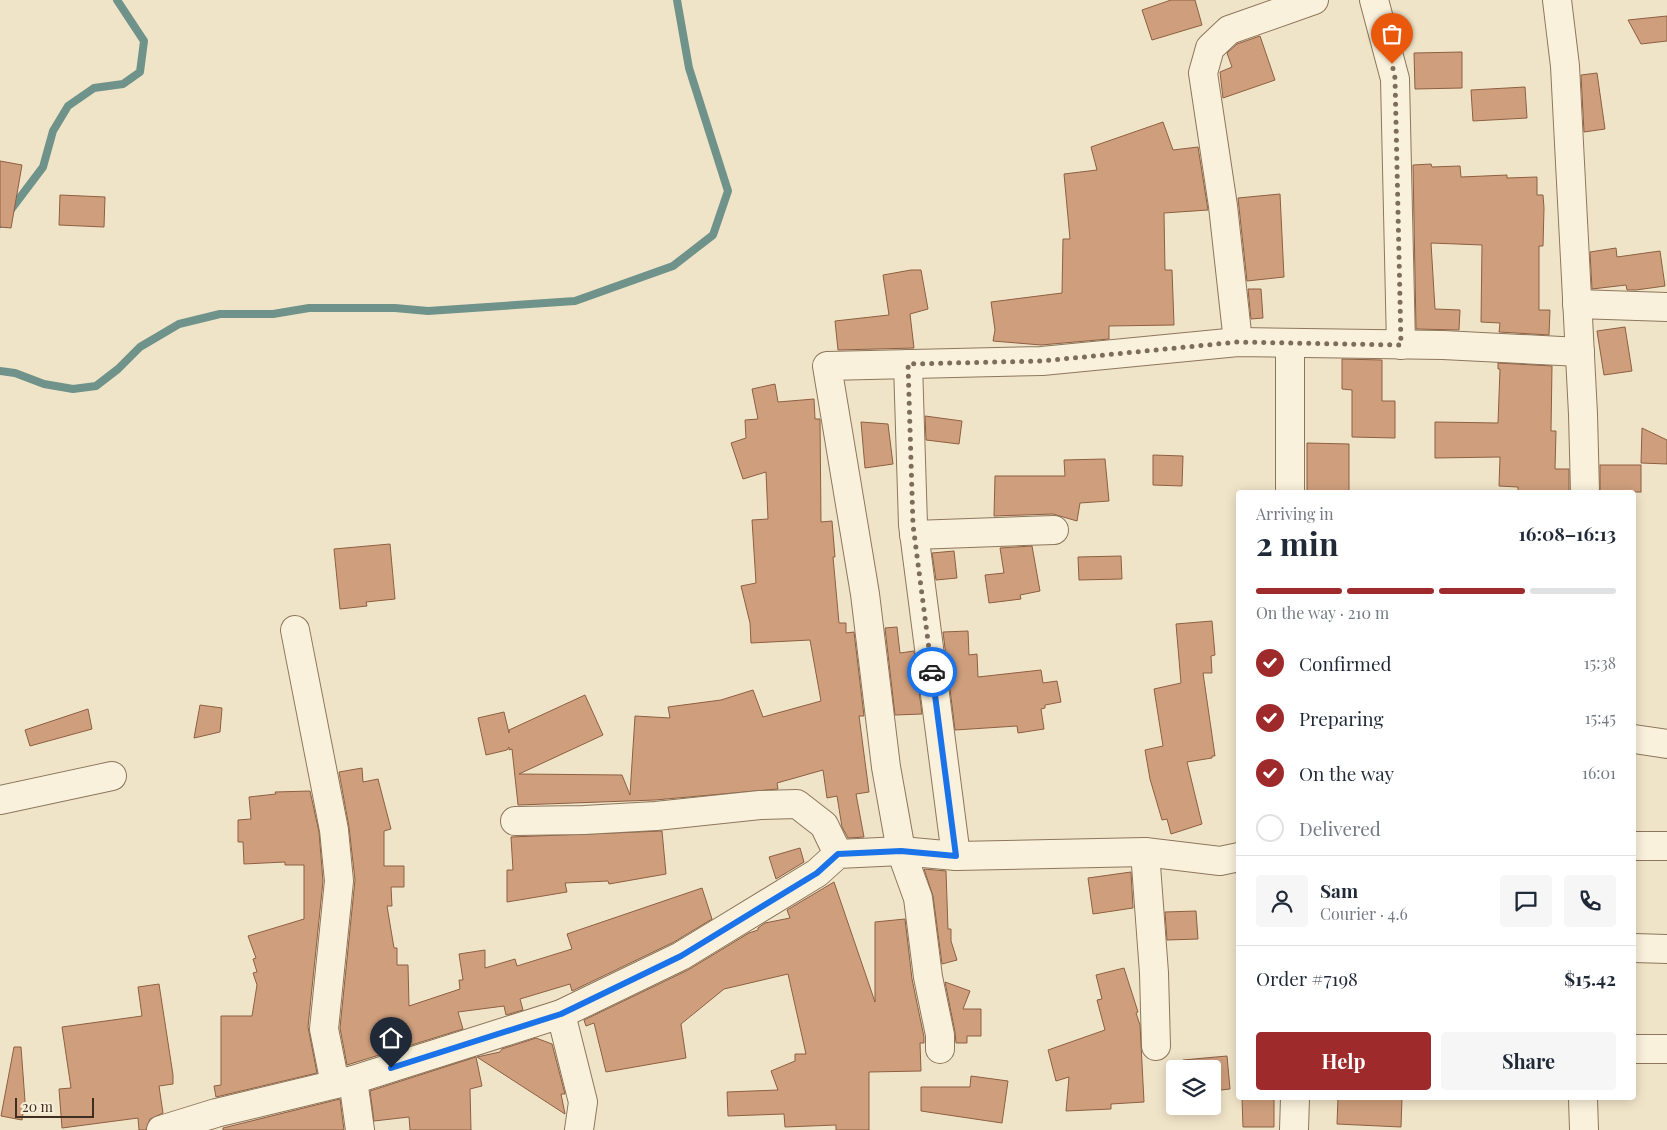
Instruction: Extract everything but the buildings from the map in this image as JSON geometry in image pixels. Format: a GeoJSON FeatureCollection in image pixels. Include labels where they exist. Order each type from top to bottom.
{"type":"FeatureCollection","features":[{"type":"Feature","properties":{"kind":"street"},"geometry":{"type":"LineString","coordinates":[[1238,342],[1223,206],[1203,73],[1210,48],[1229,30],[1314,0]]}},
{"type":"Feature","properties":{"kind":"street"},"geometry":{"type":"LineString","coordinates":[[1374,0],[1395,78],[1401,345]]}},
{"type":"Feature","properties":{"kind":"street"},"geometry":{"type":"LineString","coordinates":[[1557,0],[1565,66],[1580,352],[1585,490]]}},
{"type":"Feature","properties":{"kind":"street"},"geometry":{"type":"LineString","coordinates":[[1577,304],[1667,306]]}},
{"type":"Feature","properties":{"kind":"street"},"geometry":{"type":"LineString","coordinates":[[940,1049],[940,1034],[928,977],[918,898],[901,851],[886,767],[865,594],[827,366],[1042,361],[1238,342],[1401,345],[1580,352]]}},
{"type":"Feature","properties":{"kind":"street"},"geometry":{"type":"LineString","coordinates":[[1290,343],[1290,490]]}},
{"type":"Feature","properties":{"kind":"street"},"geometry":{"type":"LineString","coordinates":[[908,364],[914,535],[956,856]]}},
{"type":"Feature","properties":{"kind":"street"},"geometry":{"type":"LineString","coordinates":[[914,535],[1054,530]]}},
{"type":"Feature","properties":{"kind":"street"},"geometry":{"type":"LineString","coordinates":[[294,630],[334,830],[339,881],[324,1029],[360,1130]]}},
{"type":"Feature","properties":{"kind":"street"},"geometry":{"type":"LineString","coordinates":[[1636,739],[1667,744]]}},
{"type":"Feature","properties":{"kind":"street"},"geometry":{"type":"LineString","coordinates":[[0,800],[112,776]]}},
{"type":"Feature","properties":{"kind":"street"},"geometry":{"type":"LineString","coordinates":[[515,820],[611,818],[760,805],[796,804],[824,826],[838,854]]}},
{"type":"Feature","properties":{"kind":"street"},"geometry":{"type":"LineString","coordinates":[[1636,846],[1667,846]]}},
{"type":"Feature","properties":{"kind":"street"},"geometry":{"type":"LineString","coordinates":[[161,1130],[216,1113],[344,1082],[561,1014],[681,956],[817,873],[838,854],[901,851],[956,856],[1145,852],[1220,861],[1236,858]]}},
{"type":"Feature","properties":{"kind":"street"},"geometry":{"type":"LineString","coordinates":[[1145,852],[1154,973],[1156,1046]]}},
{"type":"Feature","properties":{"kind":"street"},"geometry":{"type":"LineString","coordinates":[[1636,948],[1667,949]]}},
{"type":"Feature","properties":{"kind":"street"},"geometry":{"type":"LineString","coordinates":[[561,1014],[583,1102],[579,1130]]}},
{"type":"Feature","properties":{"kind":"street"},"geometry":{"type":"LineString","coordinates":[[1636,1049],[1667,1049]]}},
{"type":"Feature","properties":{"kind":"street"},"geometry":{"type":"LineString","coordinates":[[1294,1130],[1295,1100]]}},
{"type":"Feature","properties":{"kind":"street"},"geometry":{"type":"LineString","coordinates":[[1583,1100],[1584,1130]]}},
{"type":"Feature","properties":{"kind":"waterway"},"geometry":{"type":"LineString","coordinates":[[0,224],[43,167],[53,131],[68,106],[94,88],[123,84],[140,72],[144,41],[117,0]]}},
{"type":"Feature","properties":{"kind":"waterway"},"geometry":{"type":"LineString","coordinates":[[0,371],[15,373],[44,384],[73,389],[96,386],[118,369],[140,347],[179,324],[220,314],[273,314],[309,308],[395,308],[428,311],[575,301],[673,266],[713,235],[728,191],[689,68],[677,0]]}},
{"type":"Feature","properties":{"kind":"way so far"},"geometry":{"type":"LineString","coordinates":[[932,672],[913,525],[908,364],[1042,361],[1238,342],[1401,345],[1395,78],[1392,64]]}},
{"type":"Feature","properties":{"kind":"route"},"geometry":{"type":"LineString","coordinates":[[391,1068],[561,1014],[681,956],[817,873],[838,854],[901,851],[956,856],[932,672]]}}]}
